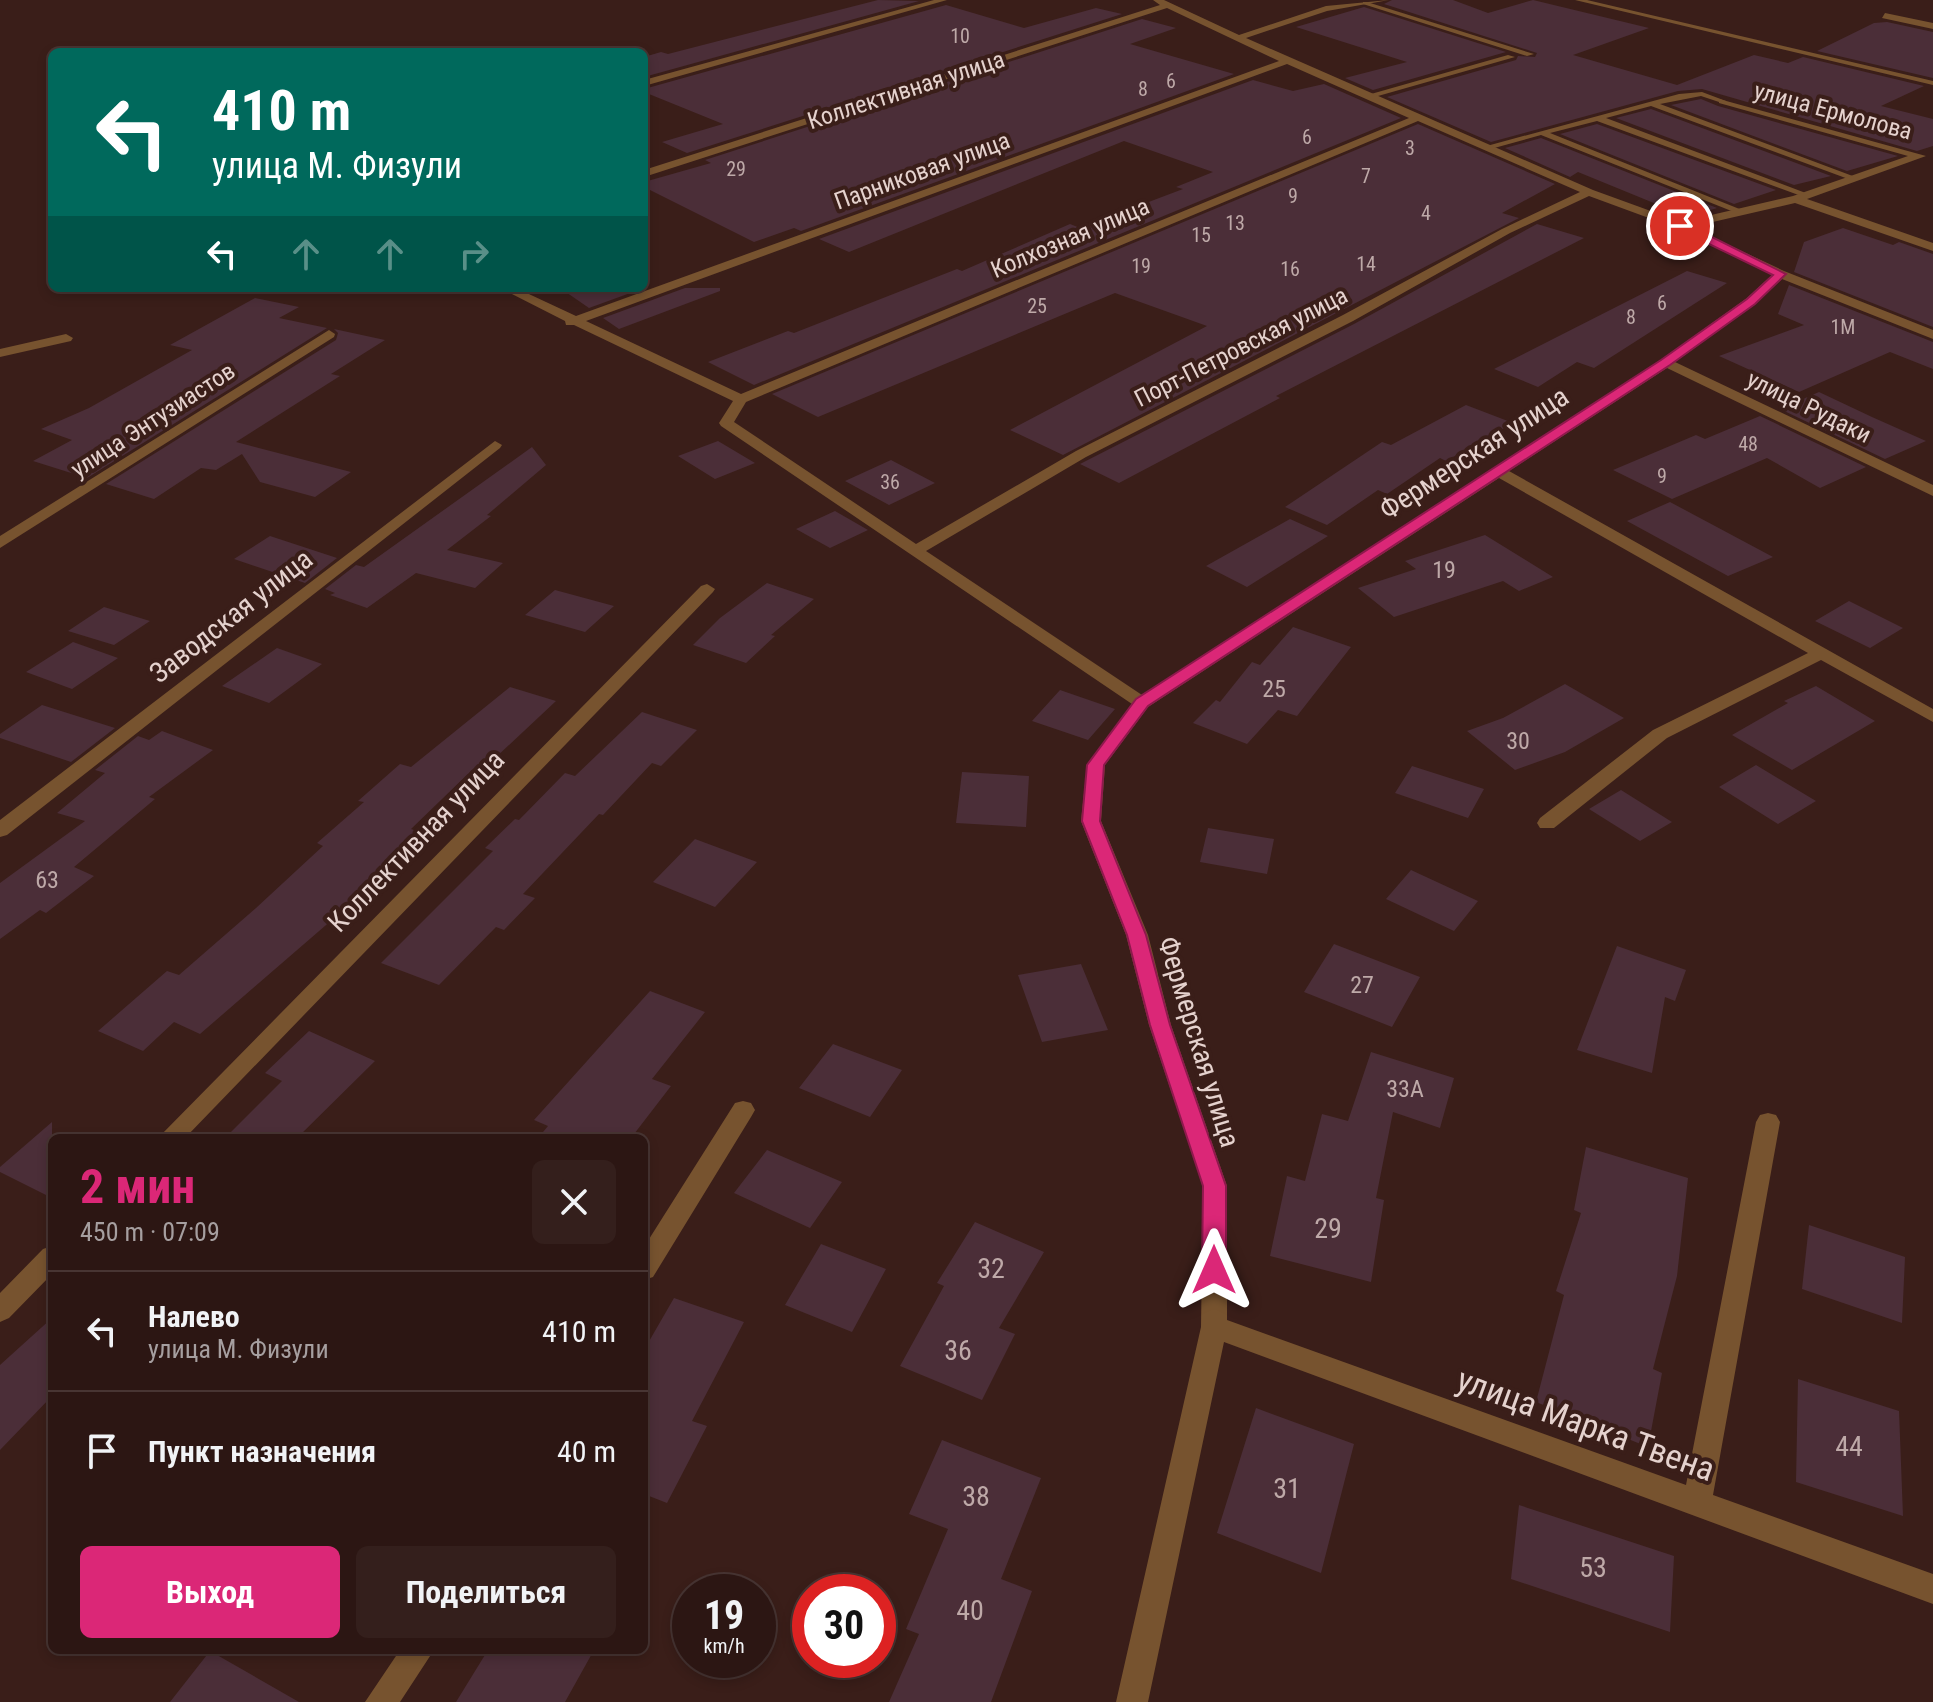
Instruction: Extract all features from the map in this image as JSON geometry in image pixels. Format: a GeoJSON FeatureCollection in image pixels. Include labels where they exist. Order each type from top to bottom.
{"type":"FeatureCollection","features":[{"type":"Feature","properties":{"kind":"street"},"geometry":{"type":"LineString","coordinates":[[648,82],[943,0]]}},
{"type":"Feature","properties":{"kind":"street"},"geometry":{"type":"LineString","coordinates":[[1157,0],[1417,118],[1589,192],[1680,226],[1780,274],[1933,335]]}},
{"type":"Feature","properties":{"kind":"street"},"geometry":{"type":"LineString","coordinates":[[1238,38],[1326,9],[1385,0]]}},
{"type":"Feature","properties":{"kind":"street","name":"Коллективная улица"},"geometry":{"type":"LineString","coordinates":[[648,173],[1168,5]]}},
{"type":"Feature","properties":{"kind":"street"},"geometry":{"type":"LineString","coordinates":[[1885,16],[1933,26]]}},
{"type":"Feature","properties":{"kind":"street","name":"Парниковая улица"},"geometry":{"type":"LineString","coordinates":[[571,322],[1287,61]]}},
{"type":"Feature","properties":{"kind":"street","name":"улица Ермолова"},"geometry":{"type":"LineString","coordinates":[[1722,101],[1933,159]]}},
{"type":"Feature","properties":{"kind":"street","name":"Колхозная улица"},"geometry":{"type":"LineString","coordinates":[[741,399],[1417,118]]}},
{"type":"Feature","properties":{"kind":"street"},"geometry":{"type":"LineString","coordinates":[[1680,226],[1802,197],[1920,155]]}},
{"type":"Feature","properties":{"kind":"street","name":"Порт-Петровская улица"},"geometry":{"type":"LineString","coordinates":[[918,549],[1081,454],[1348,318],[1506,231],[1589,192]]}},
{"type":"Feature","properties":{"kind":"street"},"geometry":{"type":"LineString","coordinates":[[1802,197],[1933,247]]}},
{"type":"Feature","properties":{"kind":"street","name":"Фермерская улица"},"geometry":{"type":"LineString","coordinates":[[1132,1702],[1214,1327],[1215,1186],[1160,1025],[1137,935],[1091,821],[1096,765],[1142,703],[1666,363],[1751,301],[1780,274]]}},
{"type":"Feature","properties":{"kind":"street"},"geometry":{"type":"LineString","coordinates":[[514,292],[571,322],[741,399],[726,423],[918,549],[1142,703]]}},
{"type":"Feature","properties":{"kind":"street","name":"улица Энтузиастов"},"geometry":{"type":"LineString","coordinates":[[0,543],[329,334]]}},
{"type":"Feature","properties":{"kind":"street"},"geometry":{"type":"LineString","coordinates":[[0,353],[66,338]]}},
{"type":"Feature","properties":{"kind":"street","name":"улица Рудаки"},"geometry":{"type":"LineString","coordinates":[[1666,363],[1933,491]]}},
{"type":"Feature","properties":{"kind":"street","name":"Заводская улица"},"geometry":{"type":"LineString","coordinates":[[0,830],[495,445]]}},
{"type":"Feature","properties":{"kind":"street"},"geometry":{"type":"LineString","coordinates":[[1499,472],[1933,716]]}},
{"type":"Feature","properties":{"kind":"street","name":"Коллективная улица"},"geometry":{"type":"LineString","coordinates":[[174,1134],[707,589]]}},
{"type":"Feature","properties":{"kind":"street"},"geometry":{"type":"LineString","coordinates":[[1547,823],[1660,734],[1819,654]]}},
{"type":"Feature","properties":{"kind":"street"},"geometry":{"type":"LineString","coordinates":[[648,1263],[743,1110]]}},
{"type":"Feature","properties":{"kind":"street"},"geometry":{"type":"LineString","coordinates":[[1697,1503],[1768,1122]]}},
{"type":"Feature","properties":{"kind":"street"},"geometry":{"type":"LineString","coordinates":[[0,1310],[48,1261]]}},
{"type":"Feature","properties":{"kind":"street","name":"улица Марка Твена"},"geometry":{"type":"LineString","coordinates":[[1214,1327],[1933,1589]]}},
{"type":"Feature","properties":{"kind":"street"},"geometry":{"type":"LineString","coordinates":[[381,1702],[416,1654]]}},
{"type":"Feature","properties":{"kind":"lane"},"geometry":{"type":"LineString","coordinates":[[1578,0],[1933,83]]}},
{"type":"Feature","properties":{"kind":"lane"},"geometry":{"type":"LineString","coordinates":[[1365,3],[1530,54]]}},
{"type":"Feature","properties":{"kind":"lane"},"geometry":{"type":"LineString","coordinates":[[1368,96],[1511,57]]}},
{"type":"Feature","properties":{"kind":"lane"},"geometry":{"type":"LineString","coordinates":[[1487,147],[1693,94],[1722,101]]}},
{"type":"Feature","properties":{"kind":"lane"},"geometry":{"type":"LineString","coordinates":[[1652,104],[1854,178]]}},
{"type":"Feature","properties":{"kind":"lane"},"geometry":{"type":"LineString","coordinates":[[1598,118],[1802,197]]}},
{"type":"Feature","properties":{"kind":"lane"},"geometry":{"type":"LineString","coordinates":[[1542,133],[1742,212]]}},
{"type":"Feature","properties":{"kind":"building"},"geometry":{"type":"Polygon","coordinates":[[[878,0],[919,1],[648,76],[648,56],[661,52],[668,54],[878,0]]]}},
{"type":"Feature","properties":{"kind":"building"},"geometry":{"type":"Polygon","coordinates":[[[1392,0],[1453,0],[1488,13],[1533,0],[1649,28],[1573,55],[1677,85],[1754,55],[1788,63],[1803,57],[1924,86],[1881,106],[1933,119],[1933,146],[1917,151],[1702,89],[1678,91],[1491,142],[1387,97],[1516,60],[1518,56],[1535,57],[1537,53],[1384,4],[1392,0]]]}},
{"type":"Feature","properties":{"kind":"building"},"geometry":{"type":"Polygon","coordinates":[[[946,5],[1024,28],[1096,8],[1122,14],[687,153],[662,142],[723,124],[648,94],[648,88],[946,5]]]}},
{"type":"Feature","properties":{"kind":"building"},"geometry":{"type":"Polygon","coordinates":[[[1364,7],[1506,52],[1373,90],[1345,78],[1407,62],[1296,27],[1364,7]]]}},
{"type":"Feature","properties":{"kind":"building"},"geometry":{"type":"Polygon","coordinates":[[[1142,19],[1176,28],[1130,44],[1234,74],[801,231],[794,228],[754,242],[648,189],[648,181],[711,163],[705,160],[1142,19]]]}},
{"type":"Feature","properties":{"kind":"building"},"geometry":{"type":"Polygon","coordinates":[[[1887,22],[1933,32],[1933,78],[1817,51],[1874,23],[1887,22]]]}},
{"type":"Feature","properties":{"kind":"building"},"geometry":{"type":"Polygon","coordinates":[[[1253,80],[1293,91],[1324,84],[1401,118],[754,385],[708,362],[788,331],[794,333],[957,269],[962,271],[1070,224],[1080,228],[1183,189],[1176,187],[1213,172],[1124,141],[849,252],[819,239],[1253,80]]]}},
{"type":"Feature","properties":{"kind":"building"},"geometry":{"type":"Polygon","coordinates":[[[1701,99],[1898,156],[1847,171],[1671,105],[1701,99]]]}},
{"type":"Feature","properties":{"kind":"building"},"geometry":{"type":"Polygon","coordinates":[[[1651,109],[1831,176],[1794,185],[1616,118],[1651,109]]]}},
{"type":"Feature","properties":{"kind":"building"},"geometry":{"type":"Polygon","coordinates":[[[1418,124],[1555,184],[1502,213],[1519,218],[1063,455],[1010,430],[1207,326],[1115,293],[818,417],[772,394],[1418,124]]]}},
{"type":"Feature","properties":{"kind":"building"},"geometry":{"type":"Polygon","coordinates":[[[1597,124],[1776,190],[1734,204],[1560,134],[1597,124]]]}},
{"type":"Feature","properties":{"kind":"building"},"geometry":{"type":"Polygon","coordinates":[[[1541,138],[1717,208],[1688,217],[1578,172],[1570,177],[1505,148],[1541,138]]]}},
{"type":"Feature","properties":{"kind":"building"},"geometry":{"type":"Polygon","coordinates":[[[1537,224],[1584,238],[1276,396],[1280,398],[1119,483],[1080,464],[1354,324],[1537,224]]]}},
{"type":"Feature","properties":{"kind":"building"},"geometry":{"type":"Polygon","coordinates":[[[1843,228],[1893,245],[1899,242],[1933,254],[1933,327],[1794,272],[1804,242],[1843,228]]]}},
{"type":"Feature","properties":{"kind":"building"},"geometry":{"type":"Polygon","coordinates":[[[1687,271],[1727,283],[1594,368],[1577,362],[1538,387],[1494,369],[1687,271]]]}},
{"type":"Feature","properties":{"kind":"building"},"geometry":{"type":"Polygon","coordinates":[[[1789,285],[1933,342],[1933,369],[1890,352],[1799,392],[1719,356],[1804,325],[1778,314],[1789,285]]]}},
{"type":"Feature","properties":{"kind":"building"},"geometry":{"type":"Polygon","coordinates":[[[685,288],[720,288],[720,291],[619,329],[603,318],[685,288]]]}},
{"type":"Feature","properties":{"kind":"building"},"geometry":{"type":"Polygon","coordinates":[[[566,292],[633,292],[589,308],[566,292]]]}},
{"type":"Feature","properties":{"kind":"building"},"geometry":{"type":"Polygon","coordinates":[[[255,298],[299,307],[279,318],[327,328],[87,478],[33,461],[72,440],[41,429],[89,408],[192,350],[170,345],[255,298]]]}},
{"type":"Feature","properties":{"kind":"building"},"geometry":{"type":"Polygon","coordinates":[[[334,329],[385,340],[331,374],[340,376],[236,442],[351,472],[315,497],[260,482],[242,454],[216,470],[201,468],[154,499],[106,484],[336,340],[338,333],[334,329]]]}},
{"type":"Feature","properties":{"kind":"building"},"geometry":{"type":"Polygon","coordinates":[[[1819,392],[1926,441],[1885,459],[1780,409],[1819,392]]]}},
{"type":"Feature","properties":{"kind":"building"},"geometry":{"type":"Polygon","coordinates":[[[1466,405],[1513,423],[1446,461],[1440,458],[1387,494],[1378,490],[1327,525],[1285,507],[1382,442],[1391,445],[1466,405]]]}},
{"type":"Feature","properties":{"kind":"building"},"geometry":{"type":"Polygon","coordinates":[[[1760,416],[1866,467],[1820,488],[1767,458],[1672,499],[1613,470],[1696,435],[1705,439],[1760,416]]]}},
{"type":"Feature","properties":{"kind":"building"},"geometry":{"type":"Polygon","coordinates":[[[718,441],[755,463],[715,479],[678,456],[718,441]]]}},
{"type":"Feature","properties":{"kind":"building"},"geometry":{"type":"Polygon","coordinates":[[[532,447],[546,465],[487,515],[491,516],[447,550],[503,563],[475,588],[416,573],[367,608],[330,595],[335,593],[325,589],[356,565],[364,567],[532,447]]]}},
{"type":"Feature","properties":{"kind":"building"},"geometry":{"type":"Polygon","coordinates":[[[891,460],[935,483],[889,505],[845,481],[891,460]]]}},
{"type":"Feature","properties":{"kind":"building"},"geometry":{"type":"Polygon","coordinates":[[[1670,502],[1773,557],[1728,576],[1627,521],[1670,502]]]}},
{"type":"Feature","properties":{"kind":"building"},"geometry":{"type":"Polygon","coordinates":[[[835,511],[868,530],[830,548],[796,529],[835,511]]]}},
{"type":"Feature","properties":{"kind":"building"},"geometry":{"type":"Polygon","coordinates":[[[1290,519],[1328,536],[1247,587],[1206,566],[1290,519]]]}},
{"type":"Feature","properties":{"kind":"building"},"geometry":{"type":"Polygon","coordinates":[[[1485,535],[1553,577],[1519,591],[1503,581],[1394,617],[1358,588],[1416,569],[1405,561],[1485,535]]]}},
{"type":"Feature","properties":{"kind":"building"},"geometry":{"type":"Polygon","coordinates":[[[270,536],[337,558],[305,583],[234,559],[270,536]]]}},
{"type":"Feature","properties":{"kind":"building"},"geometry":{"type":"Polygon","coordinates":[[[767,583],[814,599],[771,635],[775,636],[746,663],[693,645],[720,618],[767,583]]]}},
{"type":"Feature","properties":{"kind":"building"},"geometry":{"type":"Polygon","coordinates":[[[555,590],[614,606],[585,632],[525,615],[555,590]]]}},
{"type":"Feature","properties":{"kind":"building"},"geometry":{"type":"Polygon","coordinates":[[[1849,601],[1903,628],[1870,648],[1815,621],[1849,601]]]}},
{"type":"Feature","properties":{"kind":"building"},"geometry":{"type":"Polygon","coordinates":[[[104,607],[150,621],[114,645],[68,631],[104,607]]]}},
{"type":"Feature","properties":{"kind":"building"},"geometry":{"type":"Polygon","coordinates":[[[1293,627],[1351,647],[1297,716],[1278,710],[1247,744],[1193,723],[1216,700],[1220,702],[1252,662],[1260,665],[1293,627]]]}},
{"type":"Feature","properties":{"kind":"building"},"geometry":{"type":"Polygon","coordinates":[[[73,642],[118,658],[72,689],[26,672],[73,642]]]}},
{"type":"Feature","properties":{"kind":"building"},"geometry":{"type":"Polygon","coordinates":[[[277,648],[322,664],[269,703],[222,686],[277,648]]]}},
{"type":"Feature","properties":{"kind":"building"},"geometry":{"type":"Polygon","coordinates":[[[1565,684],[1624,718],[1565,752],[1515,770],[1467,731],[1503,718],[1565,684]]]}},
{"type":"Feature","properties":{"kind":"building"},"geometry":{"type":"Polygon","coordinates":[[[1816,686],[1875,721],[1792,770],[1732,735],[1788,703],[1784,701],[1816,686]]]}},
{"type":"Feature","properties":{"kind":"building"},"geometry":{"type":"Polygon","coordinates":[[[510,687],[556,701],[479,773],[472,770],[411,829],[420,832],[366,881],[377,885],[339,921],[333,919],[200,1034],[174,1022],[143,1051],[98,1031],[167,971],[179,975],[256,908],[323,846],[317,843],[364,802],[358,801],[400,764],[411,767],[510,687]]]}},
{"type":"Feature","properties":{"kind":"building"},"geometry":{"type":"Polygon","coordinates":[[[1060,690],[1115,709],[1088,740],[1032,721],[1060,690]]]}},
{"type":"Feature","properties":{"kind":"building"},"geometry":{"type":"Polygon","coordinates":[[[42,705],[115,728],[71,762],[0,738],[0,734],[42,705]]]}},
{"type":"Feature","properties":{"kind":"building"},"geometry":{"type":"Polygon","coordinates":[[[642,712],[697,730],[661,766],[652,763],[603,815],[599,814],[523,894],[535,898],[504,930],[496,927],[439,985],[381,963],[493,851],[485,848],[515,819],[519,820],[565,773],[575,776],[642,712]]]}},
{"type":"Feature","properties":{"kind":"building"},"geometry":{"type":"Polygon","coordinates":[[[162,731],[213,750],[149,797],[155,799],[74,867],[94,876],[46,913],[40,910],[0,939],[0,883],[85,821],[57,813],[105,773],[95,770],[138,736],[149,740],[162,731]]]}},
{"type":"Feature","properties":{"kind":"building"},"geometry":{"type":"Polygon","coordinates":[[[1756,765],[1816,801],[1778,824],[1719,787],[1756,765]]]}},
{"type":"Feature","properties":{"kind":"building"},"geometry":{"type":"Polygon","coordinates":[[[1412,766],[1484,789],[1468,818],[1395,793],[1412,766]]]}},
{"type":"Feature","properties":{"kind":"building"},"geometry":{"type":"Polygon","coordinates":[[[962,772],[1029,776],[1026,827],[956,823],[962,772]]]}},
{"type":"Feature","properties":{"kind":"building"},"geometry":{"type":"Polygon","coordinates":[[[1621,790],[1672,822],[1640,841],[1589,809],[1621,790]]]}},
{"type":"Feature","properties":{"kind":"building"},"geometry":{"type":"Polygon","coordinates":[[[1208,828],[1274,839],[1267,874],[1200,862],[1208,828]]]}},
{"type":"Feature","properties":{"kind":"building"},"geometry":{"type":"Polygon","coordinates":[[[695,839],[757,862],[715,907],[653,882],[695,839]]]}},
{"type":"Feature","properties":{"kind":"building"},"geometry":{"type":"Polygon","coordinates":[[[1411,870],[1478,901],[1454,931],[1386,899],[1411,870]]]}},
{"type":"Feature","properties":{"kind":"building"},"geometry":{"type":"Polygon","coordinates":[[[1334,944],[1420,977],[1392,1027],[1304,992],[1334,944]]]}},
{"type":"Feature","properties":{"kind":"building"},"geometry":{"type":"Polygon","coordinates":[[[1617,946],[1686,970],[1675,1001],[1665,997],[1652,1073],[1577,1050],[1617,946]]]}},
{"type":"Feature","properties":{"kind":"building"},"geometry":{"type":"Polygon","coordinates":[[[1081,964],[1108,1030],[1042,1042],[1018,975],[1081,964]]]}},
{"type":"Feature","properties":{"kind":"building"},"geometry":{"type":"Polygon","coordinates":[[[650,991],[705,1012],[652,1079],[671,1086],[634,1134],[541,1134],[548,1126],[534,1120],[650,991]]]}},
{"type":"Feature","properties":{"kind":"building"},"geometry":{"type":"Polygon","coordinates":[[[309,1031],[375,1061],[301,1134],[229,1134],[282,1081],[265,1073],[309,1031]]]}},
{"type":"Feature","properties":{"kind":"building"},"geometry":{"type":"Polygon","coordinates":[[[833,1044],[902,1070],[870,1117],[799,1088],[833,1044]]]}},
{"type":"Feature","properties":{"kind":"building"},"geometry":{"type":"Polygon","coordinates":[[[1371,1052],[1454,1078],[1440,1128],[1393,1112],[1376,1198],[1384,1200],[1371,1282],[1270,1256],[1287,1176],[1305,1181],[1322,1114],[1348,1121],[1371,1052]]]}},
{"type":"Feature","properties":{"kind":"building"},"geometry":{"type":"Polygon","coordinates":[[[52,1122],[52,1134],[48,1134],[48,1196],[0,1172],[0,1167],[52,1122]]]}},
{"type":"Feature","properties":{"kind":"building"},"geometry":{"type":"Polygon","coordinates":[[[1586,1147],[1688,1178],[1677,1276],[1653,1369],[1662,1373],[1648,1447],[1536,1402],[1564,1295],[1556,1291],[1581,1213],[1574,1210],[1586,1147]]]}},
{"type":"Feature","properties":{"kind":"building"},"geometry":{"type":"Polygon","coordinates":[[[767,1150],[842,1182],[810,1228],[734,1193],[767,1150]]]}},
{"type":"Feature","properties":{"kind":"building"},"geometry":{"type":"Polygon","coordinates":[[[975,1222],[1044,1252],[999,1328],[1015,1334],[982,1400],[900,1366],[944,1286],[937,1283],[975,1222]]]}},
{"type":"Feature","properties":{"kind":"building"},"geometry":{"type":"Polygon","coordinates":[[[1809,1225],[1905,1257],[1902,1323],[1802,1289],[1809,1225]]]}},
{"type":"Feature","properties":{"kind":"building"},"geometry":{"type":"Polygon","coordinates":[[[821,1244],[886,1269],[852,1332],[785,1305],[821,1244]]]}},
{"type":"Feature","properties":{"kind":"building"},"geometry":{"type":"Polygon","coordinates":[[[674,1298],[744,1322],[692,1421],[707,1426],[667,1503],[648,1496],[648,1343],[674,1298]]]}},
{"type":"Feature","properties":{"kind":"building"},"geometry":{"type":"Polygon","coordinates":[[[48,1322],[48,1400],[0,1450],[0,1365],[48,1322]]]}},
{"type":"Feature","properties":{"kind":"building"},"geometry":{"type":"Polygon","coordinates":[[[1798,1379],[1899,1411],[1903,1516],[1796,1482],[1798,1379]]]}},
{"type":"Feature","properties":{"kind":"building"},"geometry":{"type":"Polygon","coordinates":[[[1256,1408],[1354,1444],[1321,1573],[1217,1533],[1256,1408]]]}},
{"type":"Feature","properties":{"kind":"building"},"geometry":{"type":"Polygon","coordinates":[[[942,1440],[1041,1478],[1001,1579],[1032,1591],[991,1702],[889,1702],[919,1634],[906,1629],[948,1529],[909,1514],[942,1440]]]}},
{"type":"Feature","properties":{"kind":"building"},"geometry":{"type":"Polygon","coordinates":[[[1519,1505],[1674,1556],[1670,1632],[1511,1579],[1519,1505]]]}},
{"type":"Feature","properties":{"kind":"building"},"geometry":{"type":"Polygon","coordinates":[[[208,1654],[215,1654],[299,1702],[170,1702],[208,1654]]]}},
{"type":"Feature","properties":{"kind":"building"},"geometry":{"type":"Polygon","coordinates":[[[486,1654],[592,1654],[565,1702],[456,1702],[486,1654]]]}},
{"type":"Feature","properties":{"kind":"route"},"geometry":{"type":"LineString","coordinates":[[1214,1270],[1215,1186],[1160,1025],[1137,935],[1091,821],[1096,765],[1142,703],[1666,363],[1751,301],[1780,274],[1680,226]]}}]}
